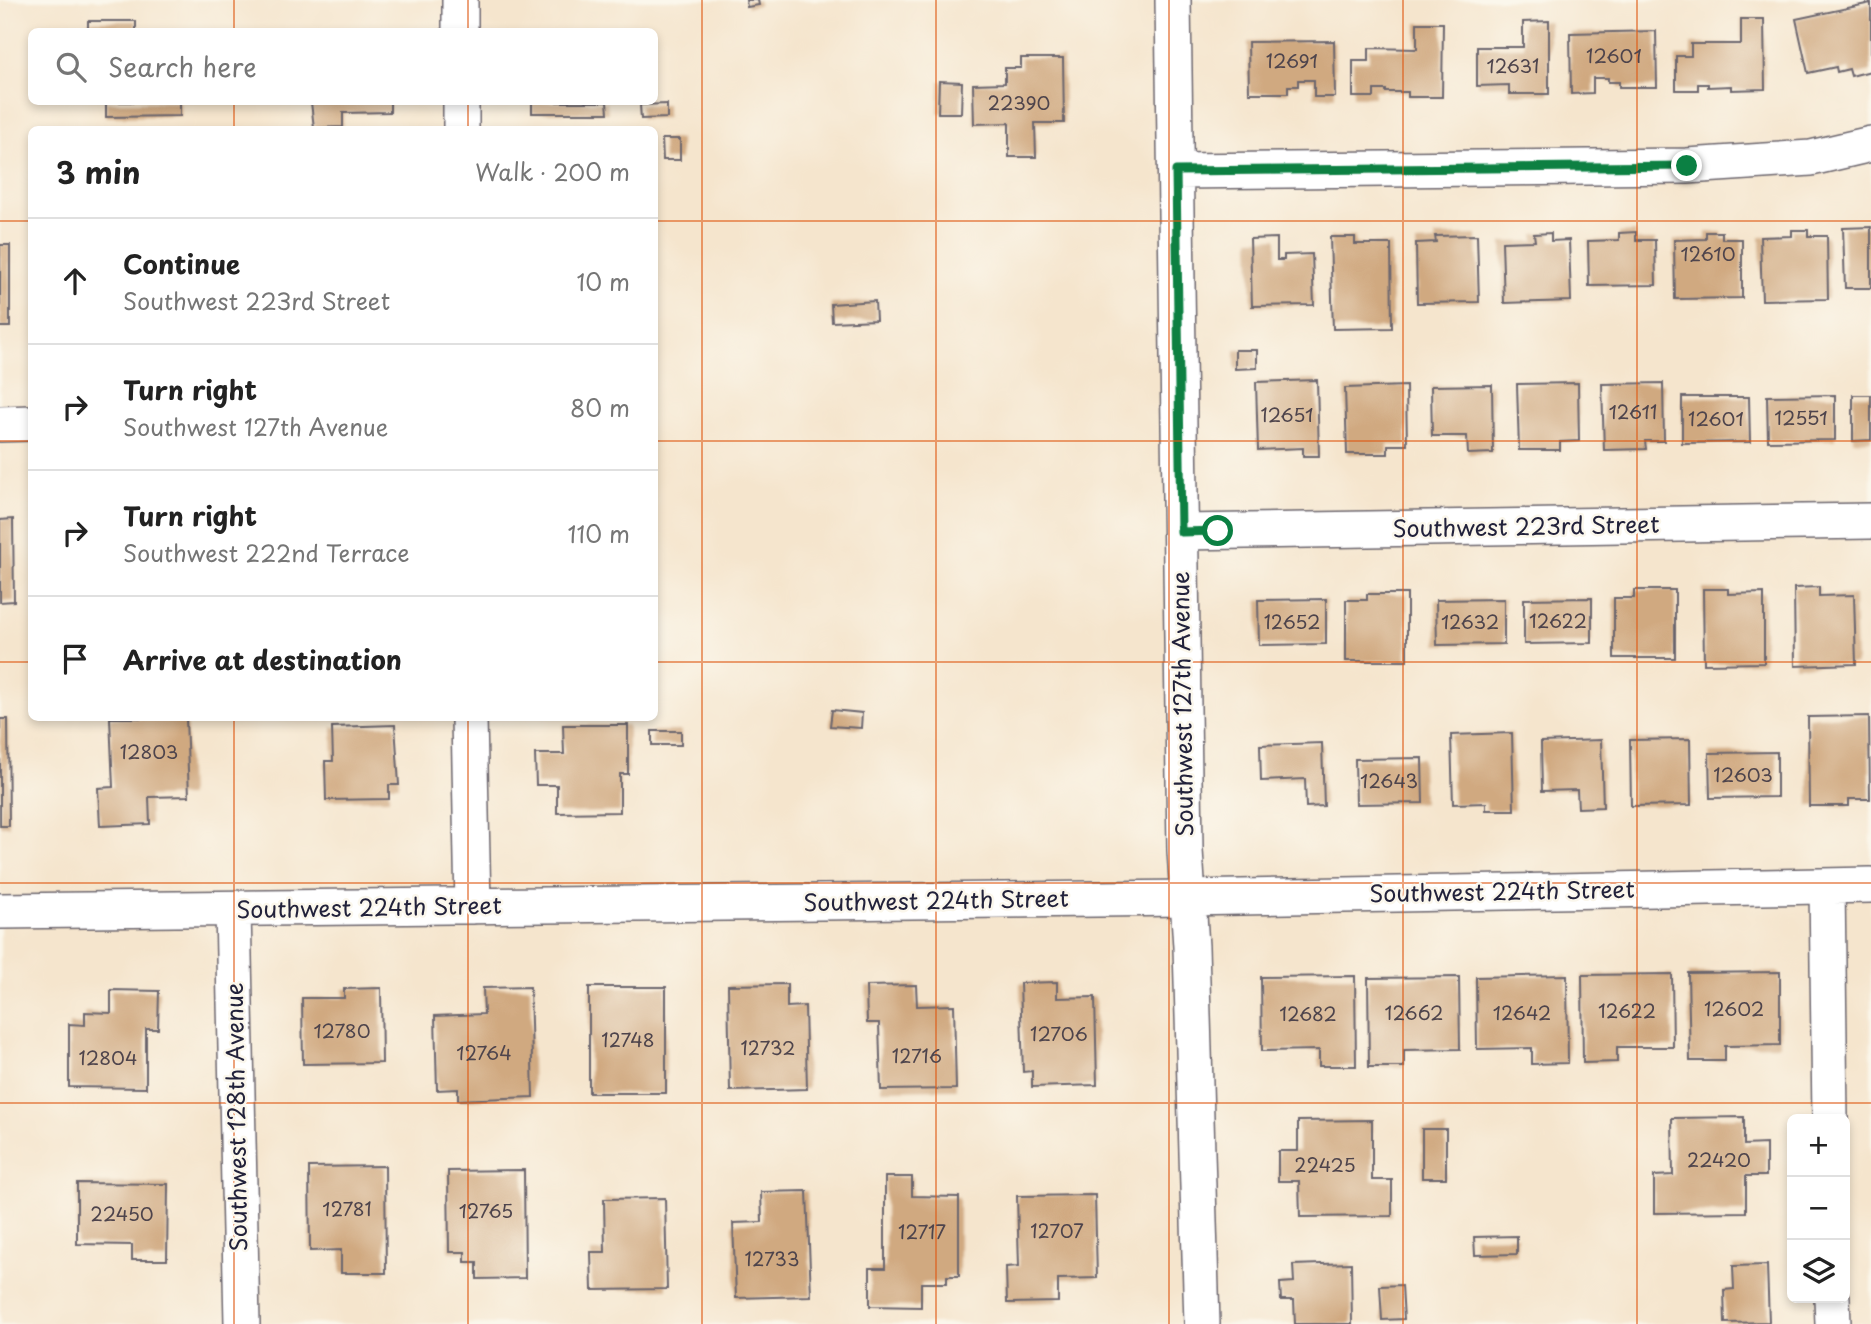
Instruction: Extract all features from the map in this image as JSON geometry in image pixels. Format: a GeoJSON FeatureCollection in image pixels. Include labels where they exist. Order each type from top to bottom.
{"type":"FeatureCollection","features":[{"type":"Feature","properties":{"kind":"street"},"geometry":{"type":"LineString","coordinates":[[460,0],[460,28]]}},
{"type":"Feature","properties":{"kind":"street","name":"Southwest 127th Avenue"},"geometry":{"type":"LineString","coordinates":[[1173,0],[1185,850],[1202,1324]]}},
{"type":"Feature","properties":{"kind":"street"},"geometry":{"type":"LineString","coordinates":[[461,105],[461,126]]}},
{"type":"Feature","properties":{"kind":"street"},"geometry":{"type":"LineString","coordinates":[[1176,171],[1687,166],[1811,158],[1871,144]]}},
{"type":"Feature","properties":{"kind":"street"},"geometry":{"type":"LineString","coordinates":[[0,424],[28,423]]}},
{"type":"Feature","properties":{"kind":"street","name":"Southwest 223rd Street"},"geometry":{"type":"LineString","coordinates":[[1181,532],[1871,521]]}},
{"type":"Feature","properties":{"kind":"street"},"geometry":{"type":"LineString","coordinates":[[469,721],[473,906]]}},
{"type":"Feature","properties":{"kind":"street","name":"Southwest 224th Street"},"geometry":{"type":"LineString","coordinates":[[0,911],[1188,898],[1871,885]]}},
{"type":"Feature","properties":{"kind":"street"},"geometry":{"type":"LineString","coordinates":[[1828,886],[1830,1114]]}},
{"type":"Feature","properties":{"kind":"street","name":"Southwest 128th Avenue"},"geometry":{"type":"LineString","coordinates":[[233,910],[242,1324]]}},
{"type":"Feature","properties":{"kind":"street"},"geometry":{"type":"LineString","coordinates":[[1189,1324],[1201,1285]]}},
{"type":"Feature","properties":{"kind":"street"},"geometry":{"type":"LineString","coordinates":[[1832,1303],[1833,1324]]}},
{"type":"Feature","properties":{"kind":"building"},"geometry":{"type":"Polygon","coordinates":[[[746,0],[758,0],[759,5],[747,7],[746,0]]]}},
{"type":"Feature","properties":{"kind":"building"},"geometry":{"type":"Polygon","coordinates":[[[1871,3],[1871,71],[1851,76],[1849,69],[1837,72],[1836,67],[1808,73],[1796,19],[1871,3]]]}},
{"type":"Feature","properties":{"kind":"building"},"geometry":{"type":"Polygon","coordinates":[[[1741,19],[1764,19],[1765,89],[1731,90],[1731,86],[1708,87],[1708,84],[1698,84],[1698,90],[1676,90],[1676,56],[1691,56],[1691,44],[1741,44],[1741,19]]]}},
{"type":"Feature","properties":{"kind":"building"},"geometry":{"type":"Polygon","coordinates":[[[88,21],[136,21],[136,28],[88,28],[88,21]]]}},
{"type":"Feature","properties":{"kind":"building"},"geometry":{"type":"Polygon","coordinates":[[[1549,21],[1549,94],[1509,94],[1509,85],[1477,86],[1477,47],[1523,47],[1523,22],[1549,21]]]}},
{"type":"Feature","properties":{"kind":"building"},"geometry":{"type":"Polygon","coordinates":[[[1417,23],[1443,23],[1442,97],[1408,97],[1408,92],[1374,90],[1374,97],[1353,97],[1353,61],[1369,61],[1369,48],[1417,49],[1417,23]]]}},
{"type":"Feature","properties":{"kind":"building"},"geometry":{"type":"Polygon","coordinates":[[[1656,31],[1657,87],[1619,87],[1619,82],[1608,82],[1608,78],[1593,78],[1593,93],[1571,94],[1570,33],[1656,31]]]}},
{"type":"Feature","properties":{"kind":"building"},"geometry":{"type":"Polygon","coordinates":[[[1334,41],[1335,97],[1314,97],[1314,80],[1298,80],[1298,86],[1288,86],[1288,93],[1249,93],[1248,42],[1334,41]]]}},
{"type":"Feature","properties":{"kind":"building"},"geometry":{"type":"Polygon","coordinates":[[[1021,58],[1063,58],[1064,123],[1035,123],[1036,157],[1009,157],[1009,123],[974,124],[973,84],[1005,83],[1005,68],[1021,68],[1021,58]]]}},
{"type":"Feature","properties":{"kind":"building"},"geometry":{"type":"Polygon","coordinates":[[[939,81],[962,82],[961,113],[938,113],[939,81]]]}},
{"type":"Feature","properties":{"kind":"building"},"geometry":{"type":"Polygon","coordinates":[[[667,104],[667,118],[641,119],[640,105],[667,104]]]}},
{"type":"Feature","properties":{"kind":"building"},"geometry":{"type":"Polygon","coordinates":[[[106,105],[180,105],[180,116],[106,117],[106,105]]]}},
{"type":"Feature","properties":{"kind":"building"},"geometry":{"type":"Polygon","coordinates":[[[311,105],[390,105],[390,112],[343,113],[343,126],[314,126],[311,105]]]}},
{"type":"Feature","properties":{"kind":"building"},"geometry":{"type":"Polygon","coordinates":[[[532,105],[607,105],[608,113],[532,113],[532,105]]]}},
{"type":"Feature","properties":{"kind":"building"},"geometry":{"type":"Polygon","coordinates":[[[662,139],[680,139],[680,160],[663,160],[662,139]]]}},
{"type":"Feature","properties":{"kind":"building"},"geometry":{"type":"Polygon","coordinates":[[[1871,227],[1871,288],[1845,288],[1843,228],[1871,227]]]}},
{"type":"Feature","properties":{"kind":"building"},"geometry":{"type":"Polygon","coordinates":[[[1792,230],[1808,230],[1808,236],[1827,236],[1828,299],[1762,300],[1760,237],[1792,236],[1792,230]]]}},
{"type":"Feature","properties":{"kind":"building"},"geometry":{"type":"Polygon","coordinates":[[[1636,232],[1636,240],[1655,240],[1656,285],[1589,286],[1588,241],[1619,240],[1619,233],[1636,232]]]}},
{"type":"Feature","properties":{"kind":"building"},"geometry":{"type":"Polygon","coordinates":[[[1706,232],[1722,232],[1722,239],[1742,239],[1742,298],[1675,299],[1674,240],[1706,239],[1706,232]]]}},
{"type":"Feature","properties":{"kind":"building"},"geometry":{"type":"Polygon","coordinates":[[[1551,233],[1551,241],[1569,240],[1571,301],[1504,303],[1502,242],[1535,241],[1534,234],[1551,233]]]}},
{"type":"Feature","properties":{"kind":"building"},"geometry":{"type":"Polygon","coordinates":[[[1477,235],[1479,302],[1417,303],[1416,243],[1436,242],[1435,236],[1477,235]]]}},
{"type":"Feature","properties":{"kind":"building"},"geometry":{"type":"Polygon","coordinates":[[[1330,237],[1355,237],[1355,244],[1391,244],[1392,328],[1333,329],[1330,237]]]}},
{"type":"Feature","properties":{"kind":"building"},"geometry":{"type":"Polygon","coordinates":[[[1277,238],[1277,260],[1284,260],[1284,255],[1312,254],[1314,305],[1252,306],[1250,239],[1277,238]]]}},
{"type":"Feature","properties":{"kind":"building"},"geometry":{"type":"Polygon","coordinates":[[[0,245],[10,245],[10,327],[0,327],[0,245]]]}},
{"type":"Feature","properties":{"kind":"building"},"geometry":{"type":"Polygon","coordinates":[[[875,301],[876,320],[832,322],[831,304],[875,301]]]}},
{"type":"Feature","properties":{"kind":"building"},"geometry":{"type":"Polygon","coordinates":[[[1235,350],[1257,350],[1257,368],[1235,369],[1235,350]]]}},
{"type":"Feature","properties":{"kind":"building"},"geometry":{"type":"Polygon","coordinates":[[[1317,380],[1319,456],[1303,456],[1303,448],[1258,450],[1256,382],[1317,380]]]}},
{"type":"Feature","properties":{"kind":"building"},"geometry":{"type":"Polygon","coordinates":[[[1578,383],[1579,441],[1560,442],[1560,450],[1519,450],[1517,384],[1578,383]]]}},
{"type":"Feature","properties":{"kind":"building"},"geometry":{"type":"Polygon","coordinates":[[[1663,383],[1664,441],[1645,441],[1646,449],[1604,450],[1602,384],[1663,383]]]}},
{"type":"Feature","properties":{"kind":"building"},"geometry":{"type":"Polygon","coordinates":[[[1492,385],[1493,453],[1468,454],[1467,436],[1432,436],[1431,386],[1492,385]]]}},
{"type":"Feature","properties":{"kind":"building"},"geometry":{"type":"Polygon","coordinates":[[[1406,386],[1407,445],[1388,445],[1388,454],[1347,454],[1345,388],[1406,386]]]}},
{"type":"Feature","properties":{"kind":"building"},"geometry":{"type":"Polygon","coordinates":[[[1835,395],[1835,440],[1768,441],[1767,396],[1835,395]]]}},
{"type":"Feature","properties":{"kind":"building"},"geometry":{"type":"Polygon","coordinates":[[[1853,395],[1871,395],[1871,440],[1853,441],[1853,395]]]}},
{"type":"Feature","properties":{"kind":"building"},"geometry":{"type":"Polygon","coordinates":[[[1682,397],[1749,397],[1750,442],[1682,443],[1682,397]]]}},
{"type":"Feature","properties":{"kind":"building"},"geometry":{"type":"Polygon","coordinates":[[[13,519],[14,601],[0,602],[0,520],[13,519]]]}},
{"type":"Feature","properties":{"kind":"building"},"geometry":{"type":"Polygon","coordinates":[[[1819,587],[1819,596],[1854,595],[1856,664],[1795,666],[1794,588],[1819,587]]]}},
{"type":"Feature","properties":{"kind":"building"},"geometry":{"type":"Polygon","coordinates":[[[1703,589],[1728,589],[1728,594],[1764,593],[1764,663],[1704,664],[1703,589]]]}},
{"type":"Feature","properties":{"kind":"building"},"geometry":{"type":"Polygon","coordinates":[[[1634,590],[1675,590],[1675,658],[1614,658],[1614,598],[1634,598],[1634,590]]]}},
{"type":"Feature","properties":{"kind":"building"},"geometry":{"type":"Polygon","coordinates":[[[1367,594],[1407,594],[1407,661],[1346,661],[1346,600],[1367,600],[1367,594]]]}},
{"type":"Feature","properties":{"kind":"building"},"geometry":{"type":"Polygon","coordinates":[[[1592,598],[1592,643],[1524,644],[1524,599],[1592,598]]]}},
{"type":"Feature","properties":{"kind":"building"},"geometry":{"type":"Polygon","coordinates":[[[1326,599],[1326,644],[1259,645],[1258,600],[1326,599]]]}},
{"type":"Feature","properties":{"kind":"building"},"geometry":{"type":"Polygon","coordinates":[[[1504,599],[1504,644],[1437,645],[1436,600],[1504,599]]]}},
{"type":"Feature","properties":{"kind":"building"},"geometry":{"type":"Polygon","coordinates":[[[832,710],[862,713],[861,728],[830,726],[832,710]]]}},
{"type":"Feature","properties":{"kind":"building"},"geometry":{"type":"Polygon","coordinates":[[[1869,716],[1870,799],[1849,799],[1849,806],[1809,806],[1808,717],[1869,716]]]}},
{"type":"Feature","properties":{"kind":"building"},"geometry":{"type":"Polygon","coordinates":[[[0,719],[8,719],[9,826],[0,826],[0,719]]]}},
{"type":"Feature","properties":{"kind":"building"},"geometry":{"type":"Polygon","coordinates":[[[110,721],[186,721],[189,796],[149,797],[150,824],[100,826],[98,788],[113,787],[110,721]]]}},
{"type":"Feature","properties":{"kind":"building"},"geometry":{"type":"Polygon","coordinates":[[[395,725],[399,785],[389,785],[389,799],[326,800],[325,761],[333,761],[332,727],[395,725]]]}},
{"type":"Feature","properties":{"kind":"building"},"geometry":{"type":"Polygon","coordinates":[[[563,725],[628,725],[628,774],[620,774],[620,812],[557,813],[557,785],[536,785],[535,754],[564,754],[563,725]]]}},
{"type":"Feature","properties":{"kind":"building"},"geometry":{"type":"Polygon","coordinates":[[[652,731],[681,731],[681,745],[652,745],[652,731]]]}},
{"type":"Feature","properties":{"kind":"building"},"geometry":{"type":"Polygon","coordinates":[[[1512,733],[1514,810],[1486,810],[1486,803],[1453,804],[1451,735],[1512,733]]]}},
{"type":"Feature","properties":{"kind":"building"},"geometry":{"type":"Polygon","coordinates":[[[1690,739],[1691,805],[1631,806],[1630,740],[1690,739]]]}},
{"type":"Feature","properties":{"kind":"building"},"geometry":{"type":"Polygon","coordinates":[[[1601,740],[1603,807],[1578,808],[1577,790],[1542,791],[1541,742],[1601,740]]]}},
{"type":"Feature","properties":{"kind":"building"},"geometry":{"type":"Polygon","coordinates":[[[1322,743],[1324,806],[1306,807],[1305,779],[1261,781],[1260,745],[1322,743]]]}},
{"type":"Feature","properties":{"kind":"building"},"geometry":{"type":"Polygon","coordinates":[[[1777,752],[1777,797],[1710,798],[1709,753],[1777,752]]]}},
{"type":"Feature","properties":{"kind":"building"},"geometry":{"type":"Polygon","coordinates":[[[1422,758],[1423,803],[1356,804],[1355,759],[1422,758]]]}},
{"type":"Feature","properties":{"kind":"building"},"geometry":{"type":"Polygon","coordinates":[[[1780,972],[1780,1045],[1725,1046],[1725,1061],[1690,1061],[1688,973],[1780,972]]]}},
{"type":"Feature","properties":{"kind":"building"},"geometry":{"type":"Polygon","coordinates":[[[1672,974],[1673,1047],[1617,1047],[1617,1062],[1583,1063],[1582,975],[1672,974]]]}},
{"type":"Feature","properties":{"kind":"building"},"geometry":{"type":"Polygon","coordinates":[[[1567,975],[1568,1063],[1532,1064],[1532,1048],[1477,1049],[1476,977],[1567,975]]]}},
{"type":"Feature","properties":{"kind":"building"},"geometry":{"type":"Polygon","coordinates":[[[1355,976],[1356,1066],[1319,1066],[1319,1050],[1262,1051],[1261,977],[1355,976]]]}},
{"type":"Feature","properties":{"kind":"building"},"geometry":{"type":"Polygon","coordinates":[[[1459,977],[1460,1049],[1404,1050],[1404,1067],[1369,1067],[1368,978],[1459,977]]]}},
{"type":"Feature","properties":{"kind":"building"},"geometry":{"type":"Polygon","coordinates":[[[1057,982],[1057,998],[1095,997],[1097,1085],[1032,1087],[1032,1071],[1023,1072],[1020,983],[1057,982]]]}},
{"type":"Feature","properties":{"kind":"building"},"geometry":{"type":"Polygon","coordinates":[[[787,984],[787,1007],[805,1006],[807,1089],[730,1091],[728,985],[787,984]]]}},
{"type":"Feature","properties":{"kind":"building"},"geometry":{"type":"Polygon","coordinates":[[[916,985],[917,1006],[954,1005],[956,1089],[881,1090],[879,1023],[867,1023],[866,986],[916,985]]]}},
{"type":"Feature","properties":{"kind":"building"},"geometry":{"type":"Polygon","coordinates":[[[530,987],[533,1097],[458,1100],[458,1089],[437,1090],[435,1016],[484,1014],[483,988],[530,987]]]}},
{"type":"Feature","properties":{"kind":"building"},"geometry":{"type":"Polygon","coordinates":[[[589,987],[666,987],[666,1093],[589,1093],[589,987]]]}},
{"type":"Feature","properties":{"kind":"building"},"geometry":{"type":"Polygon","coordinates":[[[381,988],[382,1063],[303,1064],[302,998],[344,998],[344,989],[381,988]]]}},
{"type":"Feature","properties":{"kind":"building"},"geometry":{"type":"Polygon","coordinates":[[[111,990],[159,991],[158,1029],[146,1029],[146,1088],[69,1087],[69,1024],[85,1025],[85,1012],[111,1013],[111,990]]]}},
{"type":"Feature","properties":{"kind":"building"},"geometry":{"type":"Polygon","coordinates":[[[1744,1117],[1744,1145],[1766,1144],[1766,1176],[1746,1176],[1746,1212],[1654,1213],[1654,1176],[1673,1175],[1672,1118],[1744,1117]]]}},
{"type":"Feature","properties":{"kind":"building"},"geometry":{"type":"Polygon","coordinates":[[[1372,1120],[1372,1180],[1392,1180],[1392,1216],[1300,1217],[1299,1181],[1278,1181],[1278,1151],[1298,1151],[1298,1121],[1372,1120]]]}},
{"type":"Feature","properties":{"kind":"building"},"geometry":{"type":"Polygon","coordinates":[[[1422,1129],[1446,1129],[1446,1178],[1422,1178],[1422,1129]]]}},
{"type":"Feature","properties":{"kind":"building"},"geometry":{"type":"Polygon","coordinates":[[[385,1166],[386,1273],[341,1273],[341,1250],[310,1251],[309,1167],[385,1166]]]}},
{"type":"Feature","properties":{"kind":"building"},"geometry":{"type":"Polygon","coordinates":[[[524,1170],[525,1278],[477,1279],[477,1262],[465,1262],[465,1252],[449,1252],[448,1171],[524,1170]]]}},
{"type":"Feature","properties":{"kind":"building"},"geometry":{"type":"Polygon","coordinates":[[[885,1177],[912,1177],[912,1196],[959,1197],[959,1276],[947,1276],[947,1283],[921,1283],[921,1307],[870,1306],[870,1268],[885,1268],[885,1177]]]}},
{"type":"Feature","properties":{"kind":"building"},"geometry":{"type":"Polygon","coordinates":[[[77,1183],[168,1184],[167,1260],[132,1260],[132,1245],[77,1244],[77,1183]]]}},
{"type":"Feature","properties":{"kind":"building"},"geometry":{"type":"Polygon","coordinates":[[[807,1191],[811,1296],[736,1298],[733,1223],[762,1222],[761,1192],[807,1191]]]}},
{"type":"Feature","properties":{"kind":"building"},"geometry":{"type":"Polygon","coordinates":[[[1095,1195],[1097,1278],[1058,1279],[1058,1302],[1007,1303],[1006,1267],[1019,1266],[1017,1196],[1095,1195]]]}},
{"type":"Feature","properties":{"kind":"building"},"geometry":{"type":"Polygon","coordinates":[[[665,1198],[667,1289],[592,1290],[591,1252],[605,1252],[604,1199],[665,1198]]]}},
{"type":"Feature","properties":{"kind":"building"},"geometry":{"type":"Polygon","coordinates":[[[1517,1236],[1517,1254],[1475,1255],[1474,1237],[1517,1236]]]}},
{"type":"Feature","properties":{"kind":"building"},"geometry":{"type":"Polygon","coordinates":[[[1351,1263],[1352,1324],[1295,1324],[1294,1300],[1281,1300],[1280,1283],[1294,1282],[1293,1265],[1351,1263]]]}},
{"type":"Feature","properties":{"kind":"building"},"geometry":{"type":"Polygon","coordinates":[[[1767,1265],[1769,1322],[1725,1323],[1724,1290],[1734,1289],[1733,1266],[1767,1265]]]}},
{"type":"Feature","properties":{"kind":"building"},"geometry":{"type":"Polygon","coordinates":[[[1402,1285],[1404,1319],[1382,1320],[1380,1286],[1402,1285]]]}},
{"type":"Feature","properties":{"kind":"route"},"geometry":{"type":"LineString","coordinates":[[1218,531],[1181,532],[1176,171],[1687,166]]}}]}
